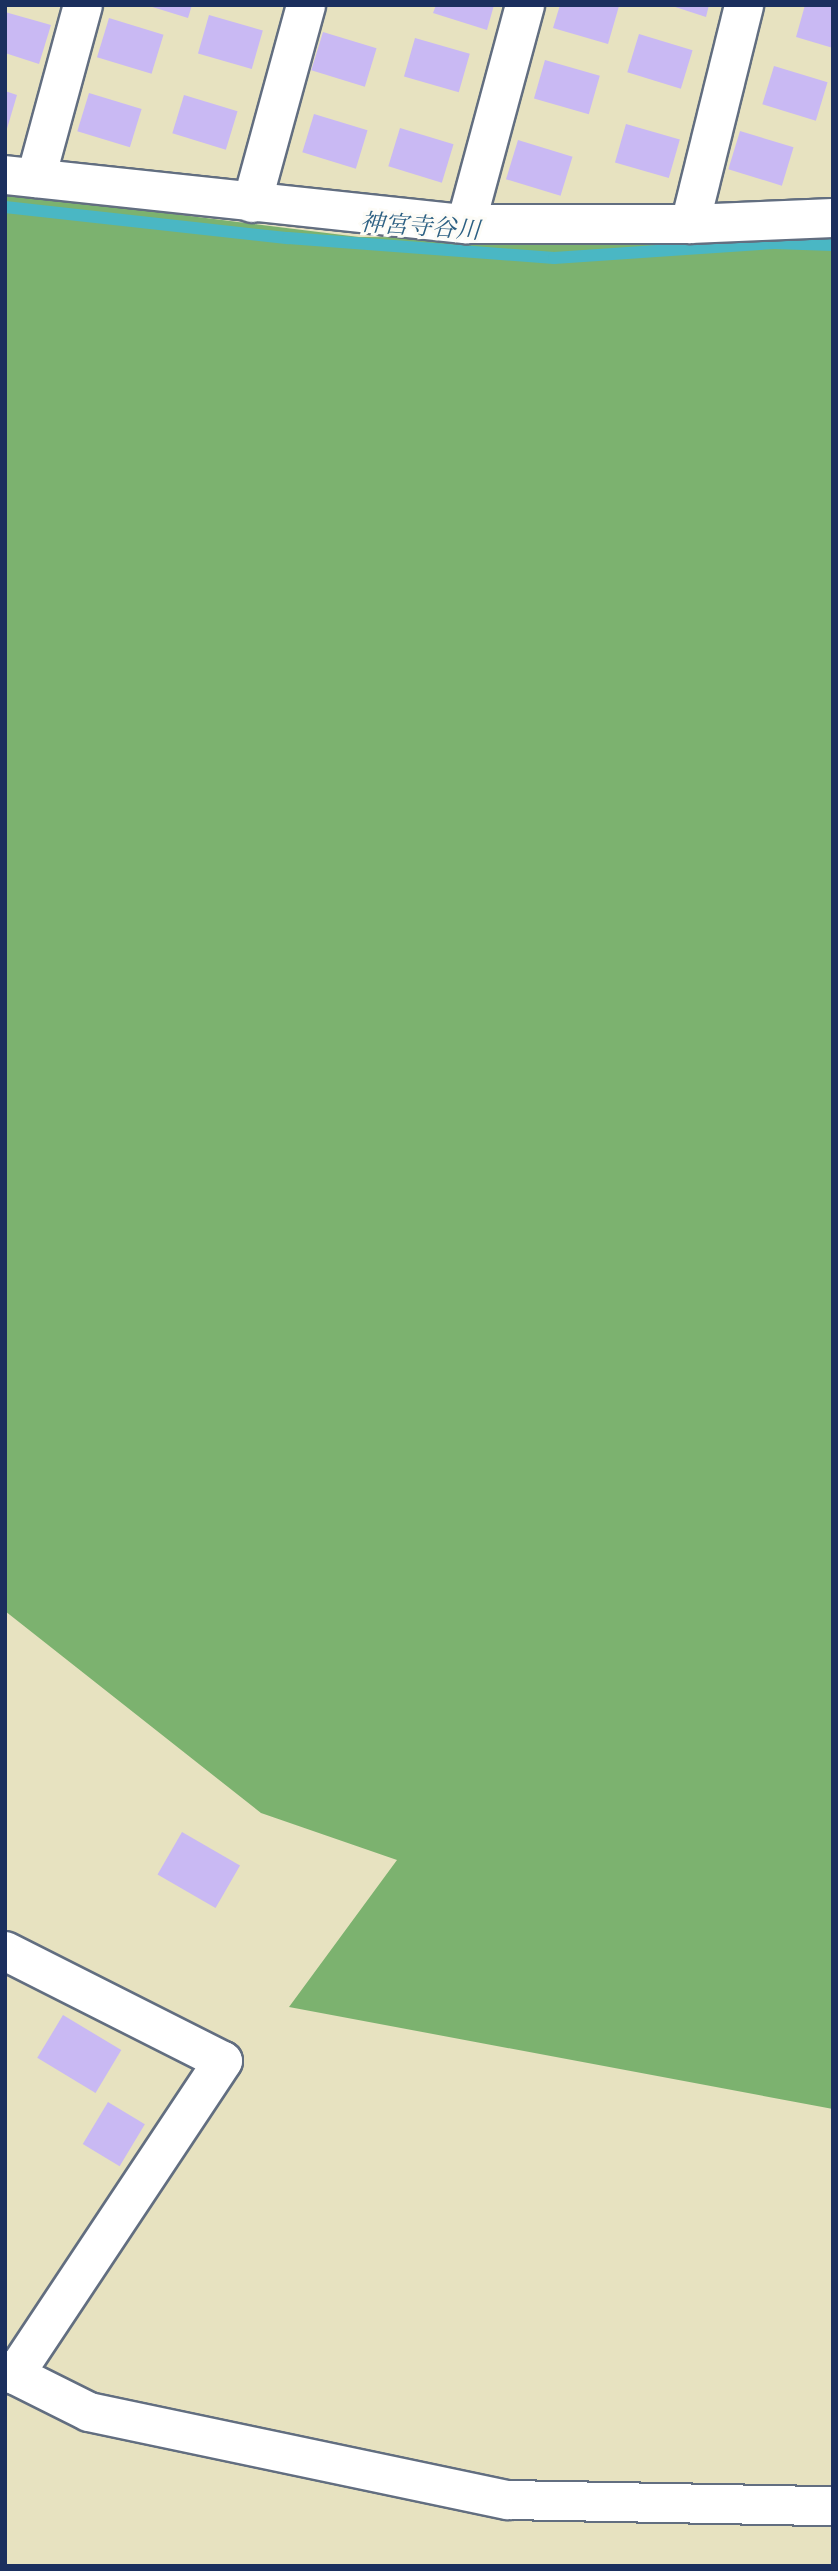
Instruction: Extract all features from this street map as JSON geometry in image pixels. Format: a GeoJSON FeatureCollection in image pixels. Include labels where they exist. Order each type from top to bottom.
{"type":"FeatureCollection","features":[{"type":"Feature","properties":{"kind":"street"},"geometry":{"type":"LineString","coordinates":[[83,5],[20,177],[466,224],[690,224],[833,218]]}},
{"type":"Feature","properties":{"kind":"street"},"geometry":{"type":"LineString","coordinates":[[252,203],[306,5]]}},
{"type":"Feature","properties":{"kind":"street"},"geometry":{"type":"LineString","coordinates":[[466,224],[525,5]]}},
{"type":"Feature","properties":{"kind":"street"},"geometry":{"type":"LineString","coordinates":[[690,224],[744,5]]}},
{"type":"Feature","properties":{"kind":"street"},"geometry":{"type":"LineString","coordinates":[[5,1951],[223,2061],[10,2373],[89,2412],[508,2500],[833,2506]]}},
{"type":"Feature","properties":{"kind":"green space"},"geometry":{"type":"Polygon","coordinates":[[[5,193],[359,237],[827,239],[833,243],[833,2109],[289,2007],[397,1860],[261,1813],[5,1611],[5,193]]]}},
{"type":"Feature","properties":{"kind":"building"},"geometry":{"type":"Polygon","coordinates":[[[146,5],[192,5],[188,18],[146,5]]]}},
{"type":"Feature","properties":{"kind":"building"},"geometry":{"type":"Polygon","coordinates":[[[436,5],[494,5],[487,30],[433,13],[436,5]]]}},
{"type":"Feature","properties":{"kind":"building"},"geometry":{"type":"Polygon","coordinates":[[[560,5],[619,6],[608,44],[553,28],[560,5]]]}},
{"type":"Feature","properties":{"kind":"building"},"geometry":{"type":"Polygon","coordinates":[[[669,5],[709,5],[706,17],[669,5]]]}},
{"type":"Feature","properties":{"kind":"building"},"geometry":{"type":"Polygon","coordinates":[[[805,5],[833,6],[833,48],[796,37],[805,5]]]}},
{"type":"Feature","properties":{"kind":"building"},"geometry":{"type":"Polygon","coordinates":[[[5,12],[51,25],[39,64],[5,53],[5,12]]]}},
{"type":"Feature","properties":{"kind":"building"},"geometry":{"type":"Polygon","coordinates":[[[209,15],[263,30],[252,69],[198,53],[209,15]]]}},
{"type":"Feature","properties":{"kind":"building"},"geometry":{"type":"Polygon","coordinates":[[[109,18],[164,35],[152,74],[97,57],[109,18]]]}},
{"type":"Feature","properties":{"kind":"building"},"geometry":{"type":"Polygon","coordinates":[[[323,32],[377,48],[365,87],[311,70],[323,32]]]}},
{"type":"Feature","properties":{"kind":"building"},"geometry":{"type":"Polygon","coordinates":[[[639,34],[693,50],[681,89],[627,72],[639,34]]]}},
{"type":"Feature","properties":{"kind":"building"},"geometry":{"type":"Polygon","coordinates":[[[415,38],[470,54],[459,92],[404,76],[415,38]]]}},
{"type":"Feature","properties":{"kind":"building"},"geometry":{"type":"Polygon","coordinates":[[[545,60],[600,76],[589,114],[534,98],[545,60]]]}},
{"type":"Feature","properties":{"kind":"building"},"geometry":{"type":"Polygon","coordinates":[[[774,66],[828,82],[816,121],[762,104],[774,66]]]}},
{"type":"Feature","properties":{"kind":"building"},"geometry":{"type":"Polygon","coordinates":[[[5,91],[17,95],[6,132],[5,132],[5,91]]]}},
{"type":"Feature","properties":{"kind":"building"},"geometry":{"type":"Polygon","coordinates":[[[89,93],[142,109],[130,147],[77,131],[89,93]]]}},
{"type":"Feature","properties":{"kind":"building"},"geometry":{"type":"Polygon","coordinates":[[[184,95],[238,111],[226,150],[172,133],[184,95]]]}},
{"type":"Feature","properties":{"kind":"building"},"geometry":{"type":"Polygon","coordinates":[[[314,114],[368,130],[356,169],[302,152],[314,114]]]}},
{"type":"Feature","properties":{"kind":"building"},"geometry":{"type":"Polygon","coordinates":[[[626,124],[680,139],[669,178],[615,162],[626,124]]]}},
{"type":"Feature","properties":{"kind":"building"},"geometry":{"type":"Polygon","coordinates":[[[400,128],[454,144],[442,183],[388,166],[400,128]]]}},
{"type":"Feature","properties":{"kind":"building"},"geometry":{"type":"Polygon","coordinates":[[[740,131],[794,147],[782,186],[728,169],[740,131]]]}},
{"type":"Feature","properties":{"kind":"building"},"geometry":{"type":"Polygon","coordinates":[[[518,140],[573,157],[561,196],[506,179],[518,140]]]}},
{"type":"Feature","properties":{"kind":"building"},"geometry":{"type":"Polygon","coordinates":[[[182,1832],[240,1866],[216,1908],[158,1874],[182,1832]]]}},
{"type":"Feature","properties":{"kind":"building"},"geometry":{"type":"Polygon","coordinates":[[[63,2015],[121,2050],[96,2093],[37,2058],[63,2015]]]}},
{"type":"Feature","properties":{"kind":"building"},"geometry":{"type":"Polygon","coordinates":[[[108,2102],[145,2124],[120,2166],[83,2144],[108,2102]]]}},
{"type":"Feature","properties":{"kind":"waterway","name":"神宮寺谷川"},"geometry":{"type":"LineString","coordinates":[[5,207],[288,238],[554,258],[774,243],[833,245]]}}]}
